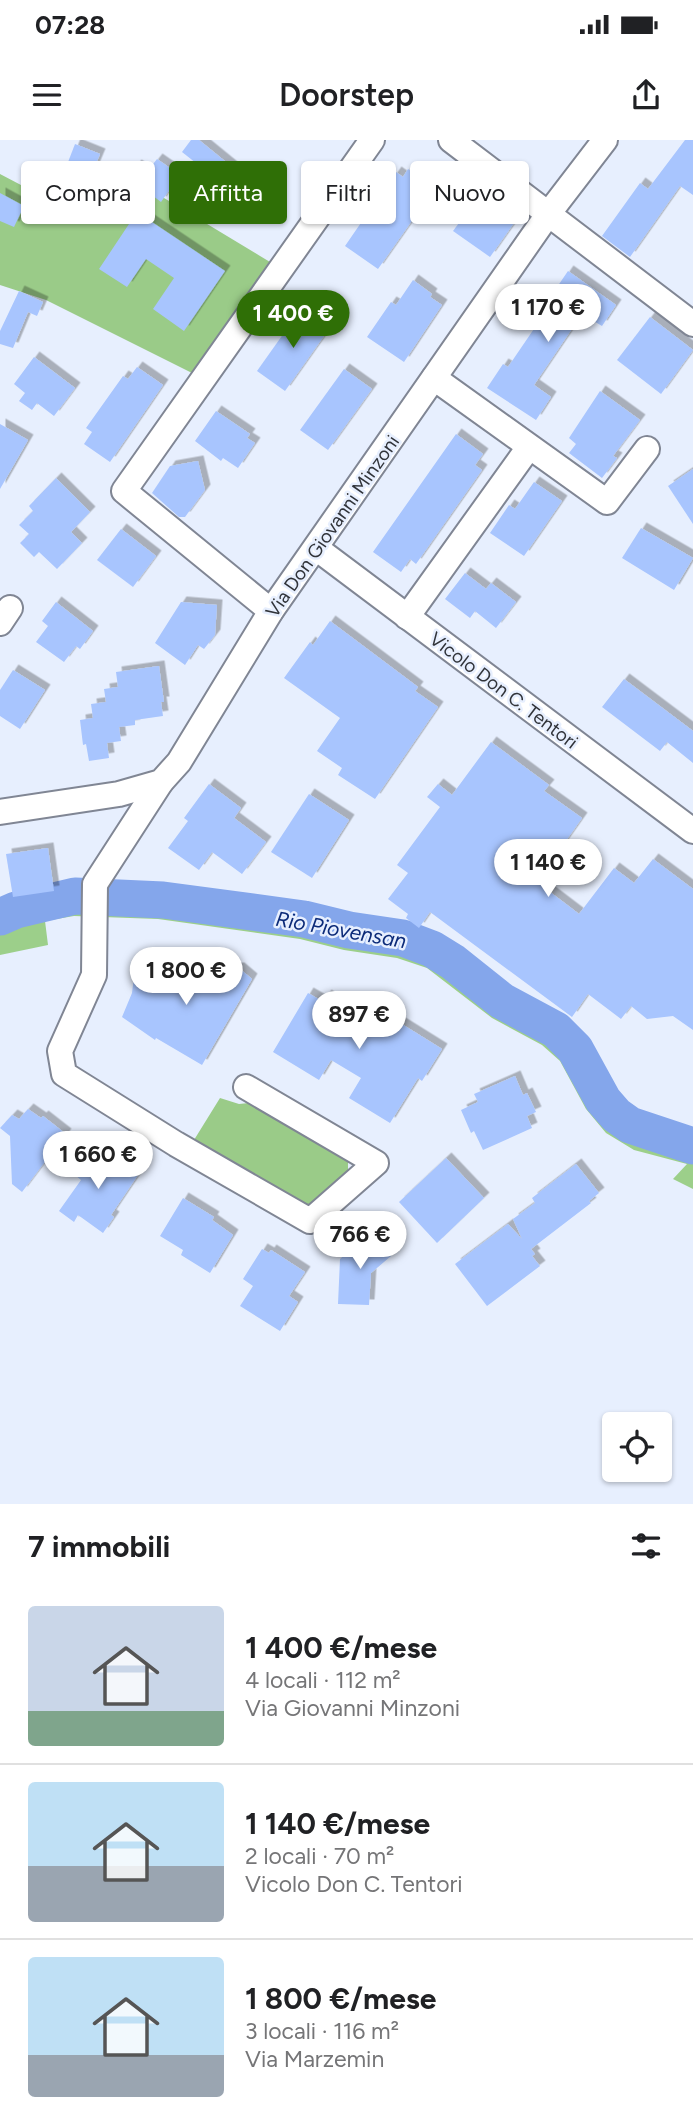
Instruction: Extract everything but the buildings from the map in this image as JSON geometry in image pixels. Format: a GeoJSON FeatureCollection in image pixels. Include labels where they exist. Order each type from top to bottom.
{"type":"FeatureCollection","features":[{"type":"Feature","properties":{"kind":"street"},"geometry":{"type":"LineString","coordinates":[[271,611],[124,491],[372,140]]}},
{"type":"Feature","properties":{"kind":"street"},"geometry":{"type":"LineString","coordinates":[[451,140],[693,324]]}},
{"type":"Feature","properties":{"kind":"street","name":"Via Don Giovanni Minzoni"},"geometry":{"type":"LineString","coordinates":[[246,1087],[376,1163],[310,1221],[176,1144],[64,1074],[60,1051],[94,975],[95,884],[178,762],[271,611],[549,213],[605,140]]}},
{"type":"Feature","properties":{"kind":"street"},"geometry":{"type":"LineString","coordinates":[[434,378],[607,502],[647,449]]}},
{"type":"Feature","properties":{"kind":"street"},"geometry":{"type":"LineString","coordinates":[[407,617],[530,447]]}},
{"type":"Feature","properties":{"kind":"street","name":"Vicolo Don C. Tentori"},"geometry":{"type":"LineString","coordinates":[[316,548],[693,831]]}},
{"type":"Feature","properties":{"kind":"street"},"geometry":{"type":"LineString","coordinates":[[0,812],[119,794],[162,782]]}},
{"type":"Feature","properties":{"kind":"green space"},"geometry":{"type":"Polygon","coordinates":[[[0,174],[21,185],[21,224],[155,224],[155,193],[169,201],[169,224],[207,224],[270,262],[200,377],[46,300],[0,285],[0,174]]]}},
{"type":"Feature","properties":{"kind":"green space"},"geometry":{"type":"Polygon","coordinates":[[[71,882],[160,885],[307,906],[405,924],[441,937],[510,989],[563,1017],[587,1040],[614,1090],[628,1107],[647,1119],[693,1132],[693,1189],[673,1179],[687,1164],[634,1150],[606,1133],[586,1109],[560,1061],[542,1045],[492,1018],[427,968],[397,958],[344,950],[300,939],[158,919],[74,916],[45,921],[48,945],[0,955],[0,900],[32,889],[71,882]]]}},
{"type":"Feature","properties":{"kind":"green space"},"geometry":{"type":"Polygon","coordinates":[[[220,1098],[239,1104],[259,1102],[348,1162],[348,1174],[311,1209],[194,1140],[220,1098]]]}},
{"type":"Feature","properties":{"kind":"waterway","name":"Rio Piovensan"},"geometry":{"type":"LineString","coordinates":[[0,917],[16,910],[75,896],[163,900],[304,919],[349,930],[403,938],[432,949],[502,1001],[556,1030],[575,1049],[603,1100],[616,1115],[630,1125],[693,1146]]}}]}
